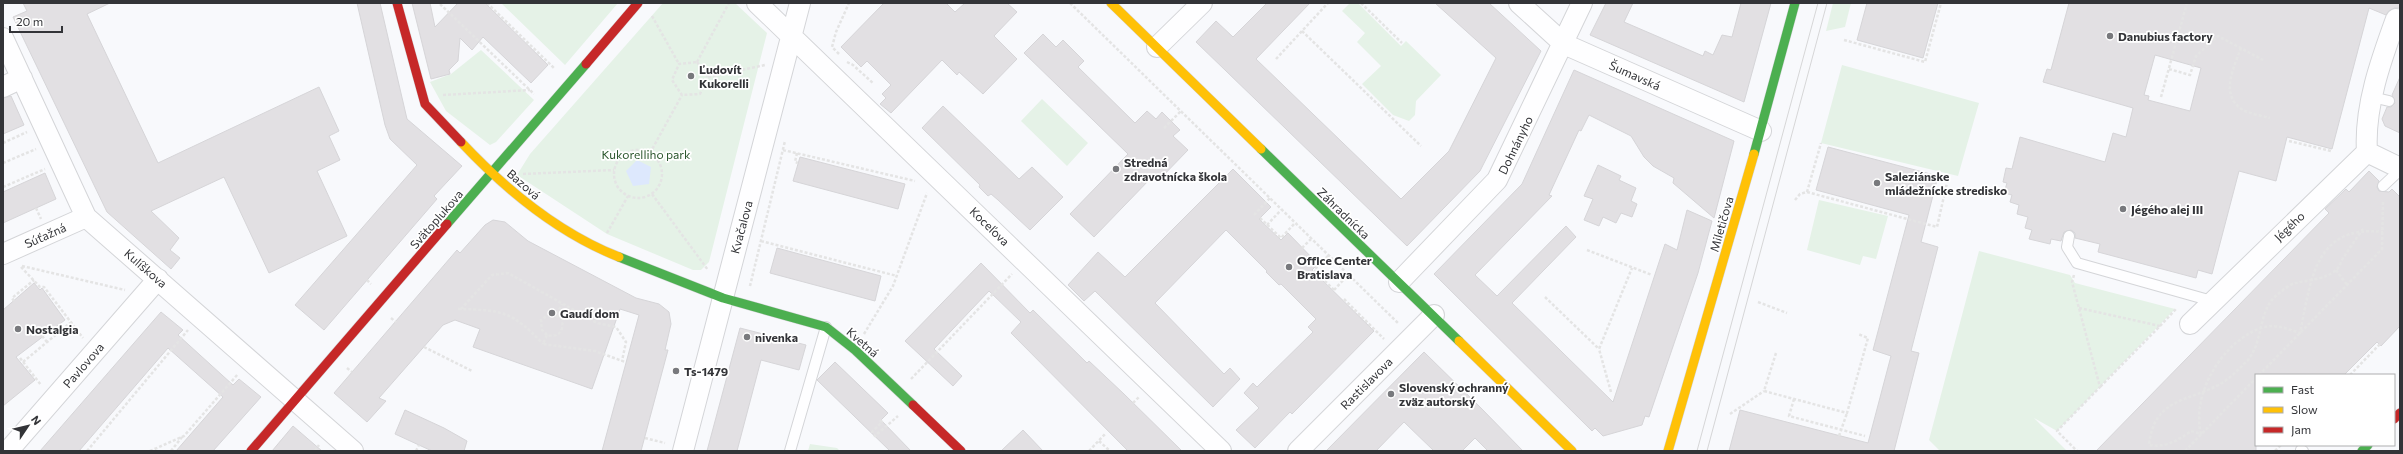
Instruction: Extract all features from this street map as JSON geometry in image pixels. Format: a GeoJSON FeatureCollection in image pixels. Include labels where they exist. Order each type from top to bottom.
{"type":"FeatureCollection","features":[{"type":"Feature","properties":{"kind":"street","name":"Bazová"},"geometry":{"type":"LineString","coordinates":[[397,3],[425,104],[434,117],[492,172],[542,216],[598,249],[723,298]]}},
{"type":"Feature","properties":{"kind":"street","name":"Svätoplukova"},"geometry":{"type":"LineString","coordinates":[[251,451],[638,3]]}},
{"type":"Feature","properties":{"kind":"street","name":"Koceľova"},"geometry":{"type":"LineString","coordinates":[[757,3],[791,34],[932,179],[1221,451]]}},
{"type":"Feature","properties":{"kind":"street","name":"Kvačalova"},"geometry":{"type":"LineString","coordinates":[[683,451],[800,3]]}},
{"type":"Feature","properties":{"kind":"street","name":"Záhradnícka"},"geometry":{"type":"LineString","coordinates":[[1111,3],[1434,315],[1572,451]]}},
{"type":"Feature","properties":{"kind":"street"},"geometry":{"type":"LineString","coordinates":[[1157,47],[1202,3]]}},
{"type":"Feature","properties":{"kind":"street","name":"Šumavská"},"geometry":{"type":"LineString","coordinates":[[1519,3],[1564,44],[1761,131]]}},
{"type":"Feature","properties":{"kind":"street","name":"Dohnányho"},"geometry":{"type":"LineString","coordinates":[[1399,282],[1497,180],[1564,44],[1582,3]]}},
{"type":"Feature","properties":{"kind":"street","name":"Miletičova"},"geometry":{"type":"LineString","coordinates":[[1668,451],[1761,131],[1795,3]]}},
{"type":"Feature","properties":{"kind":"street"},"geometry":{"type":"LineString","coordinates":[[2396,19],[2381,99],[2366,132],[2367,152],[2400,169]]}},
{"type":"Feature","properties":{"kind":"street","name":"Kulíškova"},"geometry":{"type":"LineString","coordinates":[[3,38],[86,217],[353,451]]}},
{"type":"Feature","properties":{"kind":"street"},"geometry":{"type":"LineString","coordinates":[[3,86],[22,78]]}},
{"type":"Feature","properties":{"kind":"street","name":"Jégého"},"geometry":{"type":"LineString","coordinates":[[2190,324],[2367,152]]}},
{"type":"Feature","properties":{"kind":"street","name":"Súťažná"},"geometry":{"type":"LineString","coordinates":[[10,258],[86,217]]}},
{"type":"Feature","properties":{"kind":"street","name":"Pavlovova"},"geometry":{"type":"LineString","coordinates":[[8,451],[158,279]]}},
{"type":"Feature","properties":{"kind":"street","name":"Kvetná"},"geometry":{"type":"LineString","coordinates":[[723,298],[826,326],[855,350],[961,451]]}},
{"type":"Feature","properties":{"kind":"street","name":"Rastislavova"},"geometry":{"type":"LineString","coordinates":[[1298,451],[1434,315]]}},
{"type":"Feature","properties":{"kind":"street","name":"Záhradnícka"},"geometry":{"type":"LineString","coordinates":[[1561,440],[1581,451]]}},
{"type":"Feature","properties":{"kind":"lane"},"geometry":{"type":"LineString","coordinates":[[2383,186],[2400,169]]}},
{"type":"Feature","properties":{"kind":"lane"},"geometry":{"type":"LineString","coordinates":[[2069,236],[2067,247],[2077,263],[2212,301]]}},
{"type":"Feature","properties":{"kind":"lane"},"geometry":{"type":"LineString","coordinates":[[790,451],[826,326]]}},
{"type":"Feature","properties":{"kind":"path"},"geometry":{"type":"LineString","coordinates":[[487,3],[561,75]]}},
{"type":"Feature","properties":{"kind":"path"},"geometry":{"type":"LineString","coordinates":[[697,62],[729,3]]}},
{"type":"Feature","properties":{"kind":"path"},"geometry":{"type":"LineString","coordinates":[[849,3],[836,32],[832,47],[848,63],[854,65],[874,84]]}},
{"type":"Feature","properties":{"kind":"path"},"geometry":{"type":"LineString","coordinates":[[1070,3],[1400,326]]}},
{"type":"Feature","properties":{"kind":"path"},"geometry":{"type":"LineString","coordinates":[[1276,59],[1328,3]]}},
{"type":"Feature","properties":{"kind":"path"},"geometry":{"type":"LineString","coordinates":[[1361,3],[1402,43]]}},
{"type":"Feature","properties":{"kind":"path"},"geometry":{"type":"LineString","coordinates":[[1844,40],[1925,62],[1941,3]]}},
{"type":"Feature","properties":{"kind":"path"},"geometry":{"type":"LineString","coordinates":[[2161,98],[2187,3]]}},
{"type":"Feature","properties":{"kind":"path"},"geometry":{"type":"LineString","coordinates":[[440,4],[535,95]]}},
{"type":"Feature","properties":{"kind":"path"},"geometry":{"type":"LineString","coordinates":[[649,11],[679,64]]}},
{"type":"Feature","properties":{"kind":"path"},"geometry":{"type":"LineString","coordinates":[[1302,31],[1421,146]]}},
{"type":"Feature","properties":{"kind":"path"},"geometry":{"type":"LineString","coordinates":[[2169,69],[2190,75],[2196,56],[2218,36],[2264,60]]}},
{"type":"Feature","properties":{"kind":"path"},"geometry":{"type":"LineString","coordinates":[[2241,48],[2230,79],[2230,94],[2243,110],[2270,118]]}},
{"type":"Feature","properties":{"kind":"path"},"geometry":{"type":"LineString","coordinates":[[679,64],[697,62]]}},
{"type":"Feature","properties":{"kind":"path"},"geometry":{"type":"LineString","coordinates":[[697,62],[708,77]]}},
{"type":"Feature","properties":{"kind":"path"},"geometry":{"type":"LineString","coordinates":[[679,64],[672,80],[682,95]]}},
{"type":"Feature","properties":{"kind":"path"},"geometry":{"type":"LineString","coordinates":[[708,77],[765,65]]}},
{"type":"Feature","properties":{"kind":"path"},"geometry":{"type":"LineString","coordinates":[[682,95],[700,94],[708,77]]}},
{"type":"Feature","properties":{"kind":"path"},"geometry":{"type":"LineString","coordinates":[[440,95],[530,90]]}},
{"type":"Feature","properties":{"kind":"path"},"geometry":{"type":"LineString","coordinates":[[650,153],[682,95]]}},
{"type":"Feature","properties":{"kind":"path"},"geometry":{"type":"LineString","coordinates":[[1164,128],[1180,111]]}},
{"type":"Feature","properties":{"kind":"path"},"geometry":{"type":"LineString","coordinates":[[3,143],[28,132]]}},
{"type":"Feature","properties":{"kind":"path"},"geometry":{"type":"LineString","coordinates":[[746,304],[786,136]]}},
{"type":"Feature","properties":{"kind":"path"},"geometry":{"type":"LineString","coordinates":[[2288,141],[2331,151]]}},
{"type":"Feature","properties":{"kind":"path"},"geometry":{"type":"LineString","coordinates":[[3,163],[50,142]]}},
{"type":"Feature","properties":{"kind":"path"},"geometry":{"type":"LineString","coordinates":[[1806,192],[1821,143]]}},
{"type":"Feature","properties":{"kind":"path"},"geometry":{"type":"LineString","coordinates":[[642,150],[650,153],[656,158],[662,173],[658,188],[652,194],[640,198],[628,196],[617,186],[614,170],[621,157],[627,152],[642,150]]}},
{"type":"Feature","properties":{"kind":"path"},"geometry":{"type":"LineString","coordinates":[[783,150],[932,179],[897,276],[855,350]]}},
{"type":"Feature","properties":{"kind":"path"},"geometry":{"type":"LineString","coordinates":[[797,153],[795,162],[798,163]]}},
{"type":"Feature","properties":{"kind":"path"},"geometry":{"type":"LineString","coordinates":[[3,187],[51,166]]}},
{"type":"Feature","properties":{"kind":"path"},"geometry":{"type":"LineString","coordinates":[[517,175],[614,170]]}},
{"type":"Feature","properties":{"kind":"path"},"geometry":{"type":"LineString","coordinates":[[1795,200],[1800,194],[1806,192],[1937,227],[1949,174]]}},
{"type":"Feature","properties":{"kind":"path"},"geometry":{"type":"LineString","coordinates":[[652,194],[711,274]]}},
{"type":"Feature","properties":{"kind":"path"},"geometry":{"type":"LineString","coordinates":[[605,237],[628,196]]}},
{"type":"Feature","properties":{"kind":"path"},"geometry":{"type":"LineString","coordinates":[[2260,374],[2382,249],[2383,197]]}},
{"type":"Feature","properties":{"kind":"path"},"geometry":{"type":"LineString","coordinates":[[1254,215],[1270,198]]}},
{"type":"Feature","properties":{"kind":"path"},"geometry":{"type":"LineString","coordinates":[[36,208],[43,223]]}},
{"type":"Feature","properties":{"kind":"path"},"geometry":{"type":"LineString","coordinates":[[1267,225],[1281,210]]}},
{"type":"Feature","properties":{"kind":"path"},"geometry":{"type":"LineString","coordinates":[[1260,218],[1281,238],[1295,223]]}},
{"type":"Feature","properties":{"kind":"path"},"geometry":{"type":"LineString","coordinates":[[2300,333],[2311,281],[2324,252],[2335,240],[2348,233],[2363,230],[2383,232]]}},
{"type":"Feature","properties":{"kind":"path"},"geometry":{"type":"LineString","coordinates":[[2201,434],[2192,431],[2176,441],[2157,446],[2149,445],[2151,429],[2160,413],[2178,400],[2203,392],[2222,383],[2247,362],[2258,341],[2264,312],[2277,294],[2295,283],[2311,281],[2336,270],[2363,230]]}},
{"type":"Feature","properties":{"kind":"path"},"geometry":{"type":"LineString","coordinates":[[1302,248],[1311,239]]}},
{"type":"Feature","properties":{"kind":"path"},"geometry":{"type":"LineString","coordinates":[[761,241],[897,276]]}},
{"type":"Feature","properties":{"kind":"path"},"geometry":{"type":"LineString","coordinates":[[1587,250],[1652,275]]}},
{"type":"Feature","properties":{"kind":"path"},"geometry":{"type":"LineString","coordinates":[[1328,256],[1314,270],[1334,290],[1348,275]]}},
{"type":"Feature","properties":{"kind":"path"},"geometry":{"type":"LineString","coordinates":[[10,258],[40,287],[44,287],[63,309],[62,313],[86,341]]}},
{"type":"Feature","properties":{"kind":"path"},"geometry":{"type":"LineString","coordinates":[[2077,263],[2072,282],[2100,387]]}},
{"type":"Feature","properties":{"kind":"path"},"geometry":{"type":"LineString","coordinates":[[20,266],[128,290]]}},
{"type":"Feature","properties":{"kind":"path"},"geometry":{"type":"LineString","coordinates":[[1599,349],[1632,268]]}},
{"type":"Feature","properties":{"kind":"path"},"geometry":{"type":"LineString","coordinates":[[907,383],[1017,269]]}},
{"type":"Feature","properties":{"kind":"path"},"geometry":{"type":"LineString","coordinates":[[2336,270],[2347,285]]}},
{"type":"Feature","properties":{"kind":"path"},"geometry":{"type":"LineString","coordinates":[[622,361],[626,342],[616,327],[597,323],[508,273],[492,275],[459,309],[495,310],[516,318],[543,344],[595,351],[622,361],[625,362]]}},
{"type":"Feature","properties":{"kind":"path"},"geometry":{"type":"LineString","coordinates":[[14,301],[12,298],[34,280]]}},
{"type":"Feature","properties":{"kind":"path"},"geometry":{"type":"LineString","coordinates":[[1545,297],[1599,349],[1611,392]]}},
{"type":"Feature","properties":{"kind":"path"},"geometry":{"type":"LineString","coordinates":[[1344,299],[1386,340]]}},
{"type":"Feature","properties":{"kind":"path"},"geometry":{"type":"LineString","coordinates":[[1758,302],[1787,313]]}},
{"type":"Feature","properties":{"kind":"path"},"geometry":{"type":"LineString","coordinates":[[557,314],[562,304]]}},
{"type":"Feature","properties":{"kind":"path"},"geometry":{"type":"LineString","coordinates":[[2077,451],[2057,431],[2178,307]]}},
{"type":"Feature","properties":{"kind":"path"},"geometry":{"type":"LineString","coordinates":[[2079,308],[2160,326]]}},
{"type":"Feature","properties":{"kind":"path"},"geometry":{"type":"LineString","coordinates":[[552,313],[557,314],[562,319],[564,328],[560,333],[553,336],[546,335],[542,330],[541,320],[552,313]]}},
{"type":"Feature","properties":{"kind":"path"},"geometry":{"type":"LineString","coordinates":[[23,362],[70,322]]}},
{"type":"Feature","properties":{"kind":"path"},"geometry":{"type":"LineString","coordinates":[[2201,434],[2198,421],[2203,392],[2230,348],[2262,327],[2280,326],[2300,333]]}},
{"type":"Feature","properties":{"kind":"path"},"geometry":{"type":"LineString","coordinates":[[87,451],[189,329]]}},
{"type":"Feature","properties":{"kind":"path"},"geometry":{"type":"LineString","coordinates":[[1839,436],[1868,338],[1858,334]]}},
{"type":"Feature","properties":{"kind":"path"},"geometry":{"type":"LineString","coordinates":[[543,344],[546,335]]}},
{"type":"Feature","properties":{"kind":"path"},"geometry":{"type":"LineString","coordinates":[[42,336],[47,342]]}},
{"type":"Feature","properties":{"kind":"path"},"geometry":{"type":"LineString","coordinates":[[2351,374],[2380,344]]}},
{"type":"Feature","properties":{"kind":"path"},"geometry":{"type":"LineString","coordinates":[[424,347],[472,371]]}},
{"type":"Feature","properties":{"kind":"path"},"geometry":{"type":"LineString","coordinates":[[1730,414],[1764,391],[1776,353]]}},
{"type":"Feature","properties":{"kind":"path"},"geometry":{"type":"LineString","coordinates":[[20,358],[44,388]]}},
{"type":"Feature","properties":{"kind":"path"},"geometry":{"type":"LineString","coordinates":[[170,451],[239,373]]}},
{"type":"Feature","properties":{"kind":"path"},"geometry":{"type":"LineString","coordinates":[[2185,451],[2255,379]]}},
{"type":"Feature","properties":{"kind":"path"},"geometry":{"type":"LineString","coordinates":[[1764,391],[1847,413]]}},
{"type":"Feature","properties":{"kind":"path"},"geometry":{"type":"LineString","coordinates":[[1794,399],[1789,416],[1865,436]]}},
{"type":"Feature","properties":{"kind":"path"},"geometry":{"type":"LineString","coordinates":[[880,420],[882,422],[872,432],[874,436],[899,415]]}},
{"type":"Feature","properties":{"kind":"path"},"geometry":{"type":"LineString","coordinates":[[1089,451],[1106,433]]}},
{"type":"Feature","properties":{"kind":"path"},"geometry":{"type":"LineString","coordinates":[[150,451],[184,436]]}},
{"type":"Feature","properties":{"kind":"path"},"geometry":{"type":"LineString","coordinates":[[644,438],[665,444]]}},
{"type":"Feature","properties":{"kind":"path"},"geometry":{"type":"LineString","coordinates":[[1099,441],[1110,451]]}},
{"type":"Feature","properties":{"kind":"path"},"geometry":{"type":"LineString","coordinates":[[314,451],[320,445]]}},
{"type":"Feature","properties":{"kind":"path"},"geometry":{"type":"LineString","coordinates":[[416,451],[419,445]]}},
{"type":"Feature","properties":{"kind":"green space"},"geometry":{"type":"Polygon","coordinates":[[[501,3],[618,3],[565,65],[501,3]]]}},
{"type":"Feature","properties":{"kind":"green space","name":"Kukorelliho park"},"geometry":{"type":"Polygon","coordinates":[[[663,3],[735,3],[767,33],[709,262],[701,270],[693,270],[607,234],[517,175],[530,154],[663,3]]]}},
{"type":"Feature","properties":{"kind":"green space"},"geometry":{"type":"Polygon","coordinates":[[[1350,3],[1358,3],[1401,46],[1406,41],[1441,75],[1416,101],[1415,115],[1409,121],[1393,115],[1362,84],[1381,66],[1357,42],[1365,33],[1342,11],[1350,3]]]}},
{"type":"Feature","properties":{"kind":"green space"},"geometry":{"type":"Polygon","coordinates":[[[1833,3],[1851,3],[1845,27],[1826,31],[1833,3]]]}},
{"type":"Feature","properties":{"kind":"green space"},"geometry":{"type":"Polygon","coordinates":[[[481,50],[534,100],[496,142],[490,145],[446,111],[430,82],[451,74],[481,50]]]}},
{"type":"Feature","properties":{"kind":"green space"},"geometry":{"type":"Polygon","coordinates":[[[1842,65],[1979,103],[1958,176],[1821,143],[1842,65]]]}},
{"type":"Feature","properties":{"kind":"green space"},"geometry":{"type":"Polygon","coordinates":[[[1042,99],[1088,143],[1067,166],[1021,121],[1042,99]]]}},
{"type":"Feature","properties":{"kind":"green space"},"geometry":{"type":"Polygon","coordinates":[[[1819,200],[1888,216],[1876,259],[1863,256],[1860,265],[1807,250],[1819,200]]]}},
{"type":"Feature","properties":{"kind":"green space"},"geometry":{"type":"Polygon","coordinates":[[[1979,251],[2070,275],[2075,283],[2175,309],[2057,431],[2034,418],[2067,451],[1940,451],[1929,440],[1979,251]]]}},
{"type":"Feature","properties":{"kind":"green space"},"geometry":{"type":"Polygon","coordinates":[[[810,444],[837,448],[840,451],[808,451],[810,444]]]}},
{"type":"Feature","properties":{"kind":"water"},"geometry":{"type":"Polygon","coordinates":[[[637,160],[651,167],[649,184],[633,186],[626,171],[637,160]]]}},
{"type":"Feature","properties":{"kind":"building"},"geometry":{"type":"Polygon","coordinates":[[[23,3],[110,3],[87,14],[158,163],[319,87],[339,131],[329,136],[340,160],[317,171],[347,236],[269,273],[224,177],[151,211],[179,238],[170,250],[180,258],[171,269],[107,212],[13,17],[27,11],[23,3]]]}},
{"type":"Feature","properties":{"kind":"building"},"geometry":{"type":"Polygon","coordinates":[[[357,3],[380,3],[407,119],[462,166],[434,196],[437,199],[324,330],[295,305],[417,165],[390,139],[385,125],[357,3]]]}},
{"type":"Feature","properties":{"kind":"building"},"geometry":{"type":"Polygon","coordinates":[[[412,3],[430,3],[435,27],[458,3],[485,3],[548,65],[531,83],[483,37],[472,50],[460,38],[458,61],[449,70],[450,74],[431,79],[412,3]]]}},
{"type":"Feature","properties":{"kind":"building"},"geometry":{"type":"Polygon","coordinates":[[[884,3],[946,3],[955,12],[965,3],[1007,3],[1017,12],[994,36],[1017,59],[983,94],[959,72],[957,75],[942,60],[891,113],[880,104],[886,98],[882,94],[891,85],[867,61],[861,67],[841,47],[884,3]]]}},
{"type":"Feature","properties":{"kind":"building"},"geometry":{"type":"Polygon","coordinates":[[[1267,3],[1310,3],[1256,59],[1401,199],[1449,151],[1496,58],[1435,3],[1489,3],[1541,51],[1480,171],[1407,246],[1196,42],[1216,21],[1233,37],[1267,3]]]}},
{"type":"Feature","properties":{"kind":"building"},"geometry":{"type":"Polygon","coordinates":[[[1606,3],[1633,3],[1624,22],[1703,56],[1705,51],[1713,55],[1722,35],[1732,37],[1741,3],[1771,3],[1744,102],[1590,35],[1606,3]]]}},
{"type":"Feature","properties":{"kind":"building"},"geometry":{"type":"Polygon","coordinates":[[[1867,3],[1938,3],[1923,58],[1857,40],[1867,3]]]}},
{"type":"Feature","properties":{"kind":"building"},"geometry":{"type":"Polygon","coordinates":[[[2069,3],[2400,3],[2400,8],[2394,8],[2386,15],[2369,8],[2332,149],[2287,137],[2276,181],[2239,171],[2212,274],[2198,270],[2196,278],[2098,252],[2100,244],[2075,238],[2075,233],[2071,230],[2064,232],[2061,241],[2051,239],[2050,244],[2029,239],[2032,230],[2025,228],[2028,217],[2017,214],[2019,205],[2010,202],[2012,195],[2004,193],[2007,183],[2003,182],[2006,168],[2012,169],[2020,137],[2105,162],[2113,133],[2126,137],[2133,108],[2043,82],[2047,69],[2051,70],[2069,3]],[[2155,55],[2144,95],[2149,96],[2148,100],[2190,111],[2201,68],[2155,55]]]}},
{"type":"Feature","properties":{"kind":"building"},"geometry":{"type":"Polygon","coordinates":[[[1043,34],[1056,47],[1063,40],[1084,61],[1078,67],[1135,123],[1147,111],[1156,119],[1162,112],[1180,130],[1173,136],[1188,150],[1157,182],[1152,177],[1094,237],[1070,214],[1128,154],[1024,53],[1043,34]]]}},
{"type":"Feature","properties":{"kind":"building"},"geometry":{"type":"Polygon","coordinates":[[[1574,70],[1734,141],[1714,218],[1673,183],[1674,178],[1653,166],[1644,157],[1631,136],[1589,115],[1581,131],[1579,130],[1549,195],[1552,196],[1475,275],[1497,296],[1566,226],[1576,237],[1512,303],[1613,402],[1665,244],[1677,250],[1687,210],[1712,221],[1698,273],[1649,417],[1645,416],[1642,425],[1603,436],[1595,428],[1592,431],[1434,274],[1522,184],[1574,70]]]}},
{"type":"Feature","properties":{"kind":"building"},"geometry":{"type":"Polygon","coordinates":[[[2400,77],[2400,133],[2385,126],[2382,119],[2387,107],[2391,107],[2395,103],[2392,95],[2400,77]]]}},
{"type":"Feature","properties":{"kind":"building"},"geometry":{"type":"Polygon","coordinates":[[[11,96],[24,125],[3,134],[3,98],[11,96]]]}},
{"type":"Feature","properties":{"kind":"building"},"geometry":{"type":"Polygon","coordinates":[[[943,106],[1019,179],[1032,167],[1063,197],[1030,230],[991,194],[988,196],[979,187],[980,185],[922,128],[943,106]]]}},
{"type":"Feature","properties":{"kind":"building"},"geometry":{"type":"Polygon","coordinates":[[[1828,147],[1938,176],[1921,242],[1938,247],[1911,351],[1919,353],[1894,451],[1729,451],[1740,410],[1868,443],[1891,356],[1873,350],[1909,215],[1816,190],[1828,147]]]}},
{"type":"Feature","properties":{"kind":"building"},"geometry":{"type":"Polygon","coordinates":[[[800,157],[905,184],[898,209],[793,181],[800,157]]]}},
{"type":"Feature","properties":{"kind":"building"},"geometry":{"type":"Polygon","coordinates":[[[1598,165],[1621,176],[1619,180],[1636,188],[1631,201],[1637,204],[1632,217],[1621,213],[1616,223],[1603,217],[1599,226],[1584,220],[1593,199],[1584,196],[1598,165]]]}},
{"type":"Feature","properties":{"kind":"building"},"geometry":{"type":"Polygon","coordinates":[[[1233,169],[1271,207],[1259,219],[1281,240],[1288,233],[1318,264],[1312,270],[1374,331],[1292,414],[1290,412],[1255,448],[1236,430],[1259,408],[1244,393],[1253,383],[1257,387],[1313,332],[1308,327],[1316,319],[1281,284],[1279,285],[1226,230],[1155,303],[1224,374],[1230,368],[1240,379],[1213,407],[1095,291],[1084,301],[1068,285],[1098,252],[1125,277],[1233,169]]]}},
{"type":"Feature","properties":{"kind":"building"},"geometry":{"type":"Polygon","coordinates":[[[2369,171],[2379,181],[2377,187],[2379,191],[2389,192],[2392,189],[2400,197],[2400,326],[2381,346],[2377,342],[2345,374],[2255,374],[2256,451],[2096,451],[2329,213],[2325,209],[2346,189],[2349,192],[2369,171]]]}},
{"type":"Feature","properties":{"kind":"building"},"geometry":{"type":"Polygon","coordinates":[[[45,173],[56,199],[3,223],[3,192],[45,173]]]}},
{"type":"Feature","properties":{"kind":"building","name":"Gaudí dom"},"geometry":{"type":"Polygon","coordinates":[[[493,220],[505,222],[528,241],[636,298],[659,304],[669,312],[671,324],[665,350],[668,350],[641,451],[602,451],[639,315],[620,309],[592,389],[473,347],[480,329],[455,320],[443,325],[379,398],[386,401],[367,422],[334,393],[457,250],[460,253],[485,225],[493,220]]]}},
{"type":"Feature","properties":{"kind":"building"},"geometry":{"type":"Polygon","coordinates":[[[777,248],[881,276],[875,301],[770,273],[777,248]]]}},
{"type":"Feature","properties":{"kind":"building"},"geometry":{"type":"Polygon","coordinates":[[[981,263],[1030,313],[1033,310],[1087,363],[1089,361],[1124,394],[1182,451],[1128,451],[1011,333],[1021,322],[989,291],[934,349],[962,376],[953,386],[905,341],[981,263]]]}},
{"type":"Feature","properties":{"kind":"building"},"geometry":{"type":"Polygon","coordinates":[[[34,283],[40,290],[42,288],[65,320],[16,357],[35,380],[3,406],[3,310],[34,283]]]}},
{"type":"Feature","properties":{"kind":"building"},"geometry":{"type":"Polygon","coordinates":[[[161,312],[183,330],[178,335],[233,385],[239,379],[261,397],[213,451],[176,451],[223,397],[168,348],[79,451],[40,451],[161,312]]]}},
{"type":"Feature","properties":{"kind":"building"},"geometry":{"type":"Polygon","coordinates":[[[740,328],[806,345],[799,370],[761,360],[737,451],[707,451],[740,328]]]}},
{"type":"Feature","properties":{"kind":"building"},"geometry":{"type":"Polygon","coordinates":[[[1424,352],[1523,451],[1488,451],[1475,438],[1462,451],[1434,451],[1404,422],[1376,451],[1326,451],[1424,352]]]}},
{"type":"Feature","properties":{"kind":"building"},"geometry":{"type":"Polygon","coordinates":[[[835,362],[888,413],[881,420],[911,451],[890,451],[817,380],[835,362]]]}},
{"type":"Feature","properties":{"kind":"building"},"geometry":{"type":"Polygon","coordinates":[[[405,410],[444,428],[467,441],[464,451],[432,451],[395,434],[405,410]]]}},
{"type":"Feature","properties":{"kind":"building"},"geometry":{"type":"Polygon","coordinates":[[[293,426],[322,451],[272,451],[293,426]]]}},
{"type":"Feature","properties":{"kind":"building"},"geometry":{"type":"Polygon","coordinates":[[[1023,430],[1043,451],[1001,451],[1023,430]]]}},
{"type":"Feature","properties":{"kind":"tram line"},"geometry":{"type":"LineString","coordinates":[[1697,451],[1818,3]]}},
{"type":"Feature","properties":{"kind":"tram line"},"geometry":{"type":"LineString","coordinates":[[1707,451],[1827,3]]}},
{"type":"Feature","properties":{"kind":"traffic: fast"},"geometry":{"type":"LineString","coordinates":[[1754,154],[1795,3]]}},
{"type":"Feature","properties":{"kind":"traffic: fast"},"geometry":{"type":"LineString","coordinates":[[447,224],[586,64]]}},
{"type":"Feature","properties":{"kind":"traffic: fast"},"geometry":{"type":"LineString","coordinates":[[1261,149],[1459,341]]}},
{"type":"Feature","properties":{"kind":"traffic: fast"},"geometry":{"type":"LineString","coordinates":[[619,257],[723,298],[826,327],[855,350],[913,405]]}},
{"type":"Feature","properties":{"kind":"traffic: fast"},"geometry":{"type":"LineString","coordinates":[[2362,451],[2367,446]]}},
{"type":"Feature","properties":{"kind":"traffic: slow"},"geometry":{"type":"LineString","coordinates":[[1111,3],[1261,149]]}},
{"type":"Feature","properties":{"kind":"traffic: slow"},"geometry":{"type":"LineString","coordinates":[[461,142],[496,177],[554,223],[575,236],[619,257]]}},
{"type":"Feature","properties":{"kind":"traffic: slow"},"geometry":{"type":"LineString","coordinates":[[1668,451],[1754,154]]}},
{"type":"Feature","properties":{"kind":"traffic: slow"},"geometry":{"type":"LineString","coordinates":[[1459,341],[1572,451]]}},
{"type":"Feature","properties":{"kind":"traffic: jam"},"geometry":{"type":"LineString","coordinates":[[397,3],[425,104],[461,142]]}},
{"type":"Feature","properties":{"kind":"traffic: jam"},"geometry":{"type":"LineString","coordinates":[[586,64],[638,3]]}},
{"type":"Feature","properties":{"kind":"traffic: jam"},"geometry":{"type":"LineString","coordinates":[[251,451],[447,224]]}},
{"type":"Feature","properties":{"kind":"traffic: jam"},"geometry":{"type":"LineString","coordinates":[[913,405],[961,451]]}},
{"type":"Feature","properties":{"kind":"traffic: jam"},"geometry":{"type":"LineString","coordinates":[[2395,418],[2400,413]]}},
{"type":"Feature","properties":{"kind":"place","name":"Danubius factory"},"geometry":{"type":"Point","coordinates":[2110,36]}},
{"type":"Feature","properties":{"kind":"place","name":"Ľudovít Kukorelli"},"geometry":{"type":"Point","coordinates":[691,76]}},
{"type":"Feature","properties":{"kind":"place","name":"Stredná zdravotnícka škola"},"geometry":{"type":"Point","coordinates":[1116,169]}},
{"type":"Feature","properties":{"kind":"place","name":"Saleziánske mládežnícke stredisko"},"geometry":{"type":"Point","coordinates":[1877,183]}},
{"type":"Feature","properties":{"kind":"place","name":"Jégého alej III"},"geometry":{"type":"Point","coordinates":[2123,209]}},
{"type":"Feature","properties":{"kind":"place","name":"Office Center Bratislava"},"geometry":{"type":"Point","coordinates":[1289,267]}},
{"type":"Feature","properties":{"kind":"place","name":"Gaudí dom"},"geometry":{"type":"Point","coordinates":[552,313]}},
{"type":"Feature","properties":{"kind":"place","name":"Nostalgia"},"geometry":{"type":"Point","coordinates":[18,329]}},
{"type":"Feature","properties":{"kind":"place","name":"nivenka"},"geometry":{"type":"Point","coordinates":[747,337]}},
{"type":"Feature","properties":{"kind":"place","name":"Ts-1479"},"geometry":{"type":"Point","coordinates":[676,371]}},
{"type":"Feature","properties":{"kind":"place","name":"Slovenský ochranný zväz autorský"},"geometry":{"type":"Point","coordinates":[1391,394]}}]}
